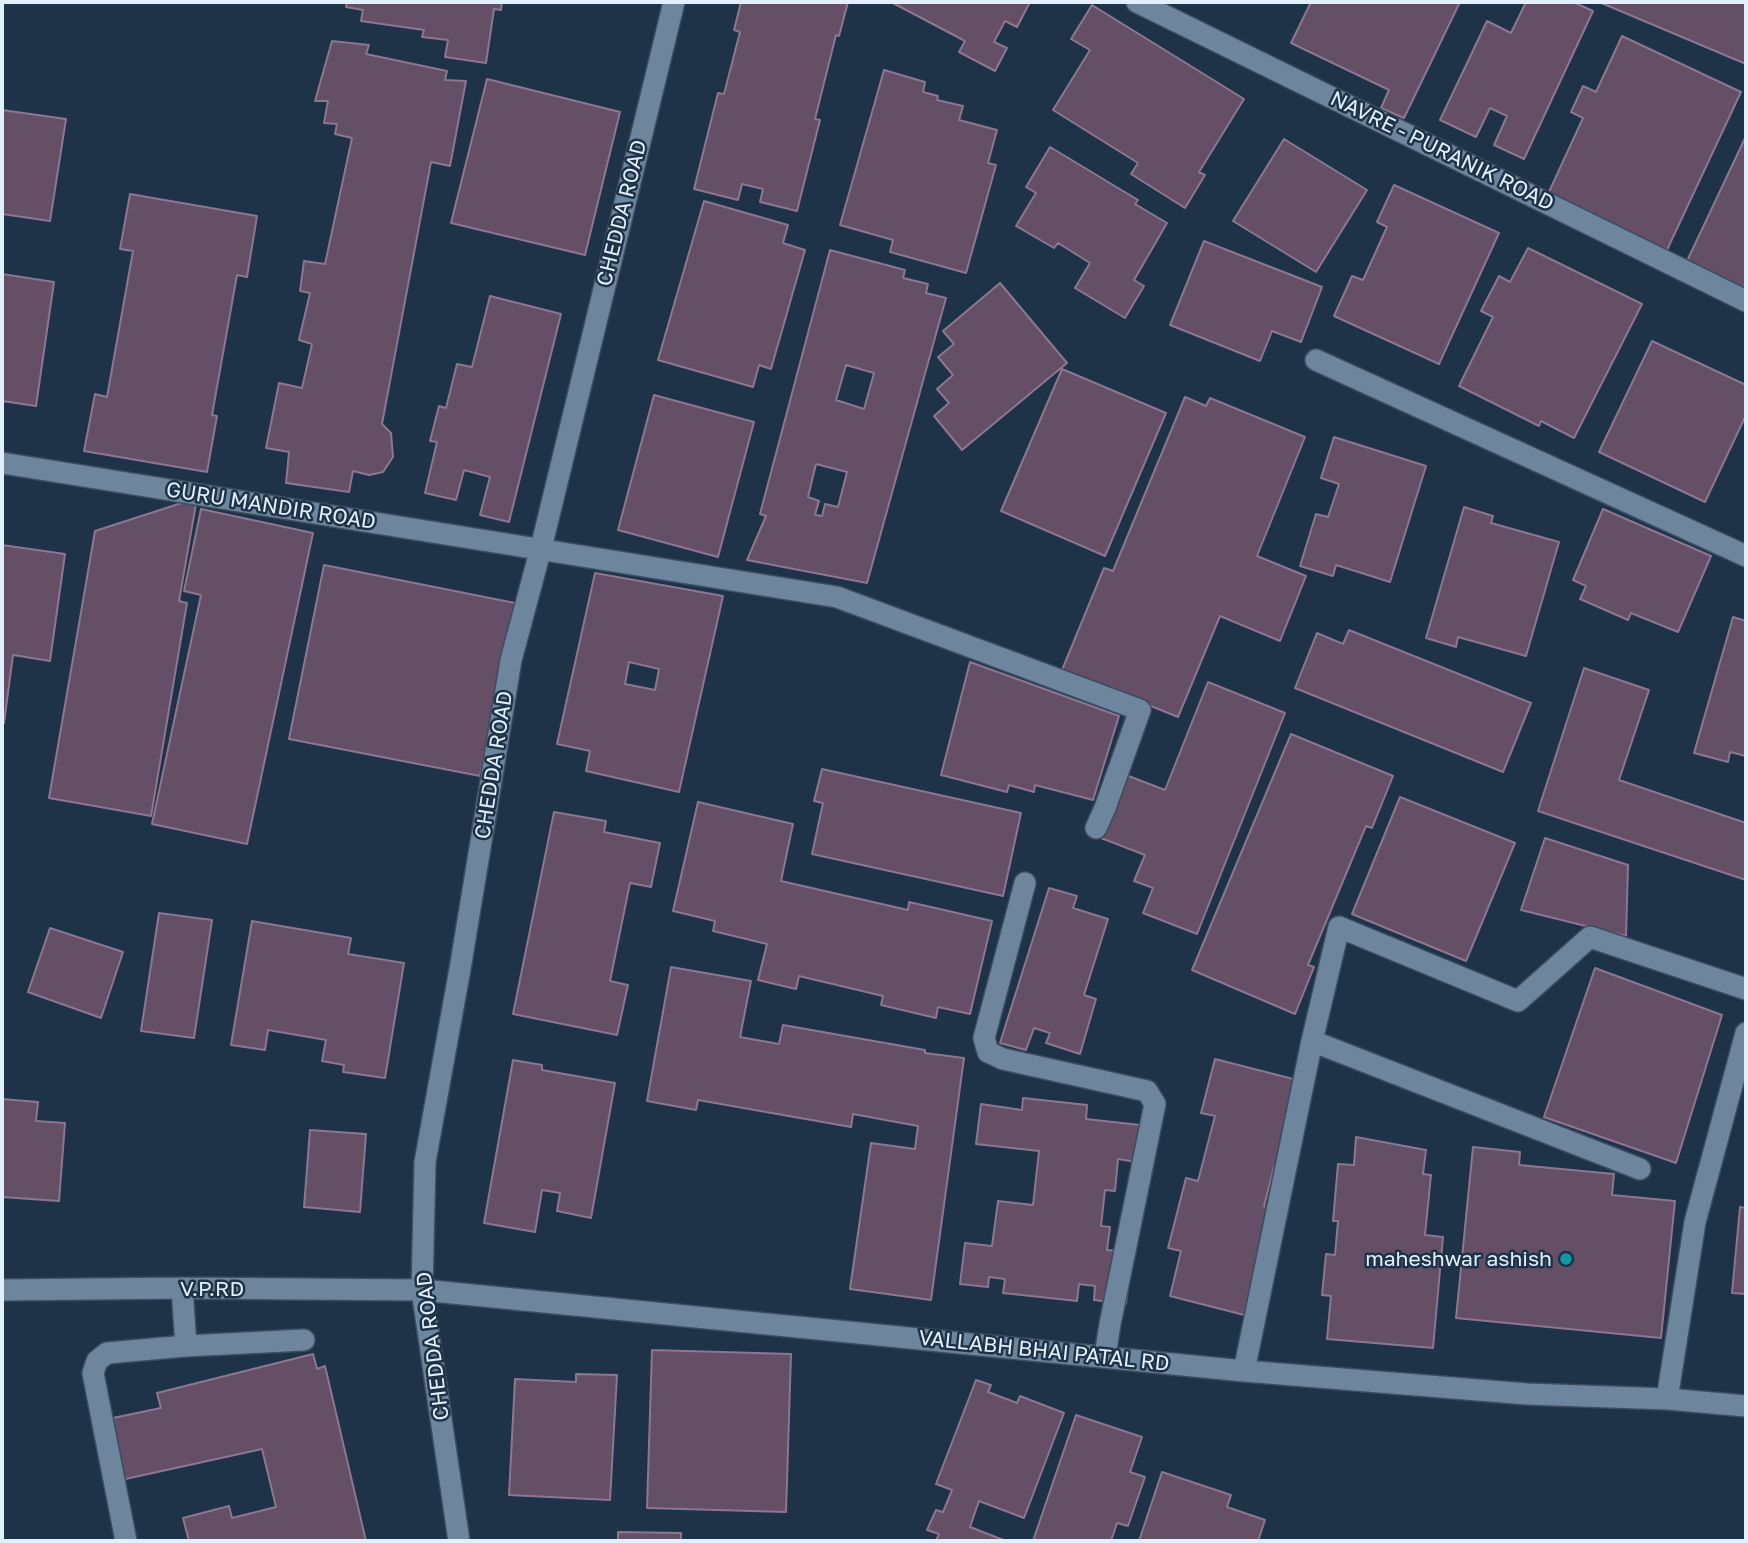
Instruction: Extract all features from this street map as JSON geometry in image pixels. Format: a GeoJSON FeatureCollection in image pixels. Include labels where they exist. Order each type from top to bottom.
{"type":"FeatureCollection","features":[{"type":"Feature","properties":{"kind":"street","name":"CHEDDA ROAD"},"geometry":{"type":"LineString","coordinates":[[459,1541],[422,1290],[425,1162],[511,660],[541,548],[674,2]]}},
{"type":"Feature","properties":{"kind":"street","name":"NAVRE - PURANIK ROAD"},"geometry":{"type":"LineString","coordinates":[[1138,2],[1746,301]]}},
{"type":"Feature","properties":{"kind":"street"},"geometry":{"type":"LineString","coordinates":[[1316,360],[1746,556]]}},
{"type":"Feature","properties":{"kind":"street","name":"GURU MANDIR ROAD"},"geometry":{"type":"LineString","coordinates":[[2,463],[837,597],[1140,710],[1096,828]]}},
{"type":"Feature","properties":{"kind":"street"},"geometry":{"type":"LineString","coordinates":[[1025,883],[984,1038],[988,1052],[1003,1059],[1147,1091],[1155,1104],[1105,1356]]}},
{"type":"Feature","properties":{"kind":"street"},"geometry":{"type":"LineString","coordinates":[[1244,1371],[1312,1041],[1339,927],[1518,1001],[1590,937],[1746,989]]}},
{"type":"Feature","properties":{"kind":"street"},"geometry":{"type":"LineString","coordinates":[[1746,1032],[1695,1222],[1667,1399],[1746,1406]]}},
{"type":"Feature","properties":{"kind":"street"},"geometry":{"type":"LineString","coordinates":[[1312,1041],[1640,1169]]}},
{"type":"Feature","properties":{"kind":"street"},"geometry":{"type":"LineString","coordinates":[[182,1288],[186,1346]]}},
{"type":"Feature","properties":{"kind":"street","name":"V.P.RD"},"geometry":{"type":"LineString","coordinates":[[2,1290],[422,1290]]}},
{"type":"Feature","properties":{"kind":"street","name":"VALLABH BHAI PATAL RD"},"geometry":{"type":"LineString","coordinates":[[422,1290],[1244,1371],[1527,1394],[1667,1399]]}},
{"type":"Feature","properties":{"kind":"street"},"geometry":{"type":"LineString","coordinates":[[125,1541],[93,1373],[97,1361],[107,1353],[304,1340]]}},
{"type":"Feature","properties":{"kind":"building"},"geometry":{"type":"Polygon","coordinates":[[[347,2],[502,2],[501,10],[494,9],[486,63],[445,57],[448,40],[422,37],[424,30],[361,21],[363,10],[346,7],[347,2]]]}},
{"type":"Feature","properties":{"kind":"building"},"geometry":{"type":"Polygon","coordinates":[[[741,2],[848,2],[839,36],[836,35],[815,119],[820,120],[797,211],[760,202],[763,189],[742,184],[738,200],[694,189],[718,93],[724,94],[740,32],[734,30],[741,2]]]}},
{"type":"Feature","properties":{"kind":"building"},"geometry":{"type":"Polygon","coordinates":[[[891,2],[1030,2],[1017,27],[1005,21],[994,42],[1007,48],[995,71],[959,52],[965,41],[891,2]]]}},
{"type":"Feature","properties":{"kind":"building"},"geometry":{"type":"Polygon","coordinates":[[[1311,2],[1460,2],[1404,118],[1381,108],[1389,90],[1291,43],[1311,2]]]}},
{"type":"Feature","properties":{"kind":"building"},"geometry":{"type":"Polygon","coordinates":[[[1526,2],[1573,2],[1593,11],[1524,159],[1494,145],[1507,116],[1490,108],[1476,137],[1440,120],[1487,21],[1511,33],[1526,2]]]}},
{"type":"Feature","properties":{"kind":"building"},"geometry":{"type":"Polygon","coordinates":[[[1599,2],[1746,2],[1746,64],[1599,2]]]}},
{"type":"Feature","properties":{"kind":"building"},"geometry":{"type":"Polygon","coordinates":[[[1092,5],[1244,99],[1199,172],[1205,175],[1185,208],[1131,174],[1138,163],[1053,110],[1090,50],[1071,39],[1092,5]]]}},
{"type":"Feature","properties":{"kind":"building"},"geometry":{"type":"Polygon","coordinates":[[[1622,36],[1741,92],[1667,250],[1548,194],[1583,118],[1571,112],[1583,86],[1596,92],[1622,36]]]}},
{"type":"Feature","properties":{"kind":"building"},"geometry":{"type":"Polygon","coordinates":[[[332,41],[369,45],[366,54],[447,71],[445,80],[466,81],[450,166],[431,162],[382,424],[391,433],[393,457],[383,472],[369,475],[353,471],[349,492],[286,483],[289,452],[266,448],[279,383],[302,388],[312,344],[299,340],[310,293],[300,291],[304,261],[325,264],[352,138],[335,134],[337,124],[324,123],[328,101],[315,101],[332,41]]]}},
{"type":"Feature","properties":{"kind":"building"},"geometry":{"type":"Polygon","coordinates":[[[884,70],[925,82],[923,92],[938,96],[937,100],[963,106],[959,120],[997,130],[988,163],[996,165],[966,273],[890,252],[893,240],[840,225],[884,70]]]}},
{"type":"Feature","properties":{"kind":"building"},"geometry":{"type":"Polygon","coordinates":[[[487,79],[620,112],[585,255],[451,223],[487,79]]]}},
{"type":"Feature","properties":{"kind":"building"},"geometry":{"type":"Polygon","coordinates":[[[2,110],[66,119],[50,221],[2,214],[2,110]]]}},
{"type":"Feature","properties":{"kind":"building"},"geometry":{"type":"Polygon","coordinates":[[[1746,136],[1746,289],[1687,261],[1746,136]]]}},
{"type":"Feature","properties":{"kind":"building"},"geometry":{"type":"Polygon","coordinates":[[[1284,139],[1367,190],[1316,272],[1233,221],[1284,139]]]}},
{"type":"Feature","properties":{"kind":"building"},"geometry":{"type":"Polygon","coordinates":[[[1050,147],[1138,200],[1135,204],[1167,223],[1134,280],[1144,286],[1125,318],[1075,288],[1090,263],[1058,243],[1054,248],[1016,226],[1036,193],[1026,187],[1050,147]]]}},
{"type":"Feature","properties":{"kind":"building"},"geometry":{"type":"Polygon","coordinates":[[[1394,185],[1499,233],[1439,364],[1334,316],[1352,276],[1363,280],[1387,227],[1377,222],[1394,185]]]}},
{"type":"Feature","properties":{"kind":"building"},"geometry":{"type":"Polygon","coordinates":[[[130,194],[257,216],[247,277],[237,275],[212,415],[217,416],[207,472],[84,451],[95,394],[107,397],[133,251],[120,249],[130,194]]]}},
{"type":"Feature","properties":{"kind":"building"},"geometry":{"type":"Polygon","coordinates":[[[704,201],[788,225],[783,243],[805,250],[771,369],[759,365],[753,387],[658,360],[704,201]]]}},
{"type":"Feature","properties":{"kind":"building"},"geometry":{"type":"Polygon","coordinates":[[[1204,241],[1322,287],[1301,342],[1272,331],[1260,361],[1170,325],[1204,241]]]}},
{"type":"Feature","properties":{"kind":"building"},"geometry":{"type":"Polygon","coordinates":[[[1528,248],[1642,304],[1574,438],[1541,421],[1539,426],[1459,386],[1493,317],[1481,311],[1499,276],[1510,282],[1528,248]]]}},
{"type":"Feature","properties":{"kind":"building"},"geometry":{"type":"Polygon","coordinates":[[[830,250],[905,270],[903,278],[928,284],[926,293],[946,298],[867,583],[747,560],[766,516],[760,514],[830,250]],[[846,365],[836,400],[864,409],[874,373],[846,365]],[[816,464],[808,497],[819,501],[815,515],[822,516],[825,504],[838,507],[847,472],[816,464]]]}},
{"type":"Feature","properties":{"kind":"building"},"geometry":{"type":"Polygon","coordinates":[[[2,274],[54,282],[36,406],[2,401],[2,274]]]}},
{"type":"Feature","properties":{"kind":"building"},"geometry":{"type":"Polygon","coordinates":[[[1000,283],[1067,363],[962,450],[934,416],[949,403],[937,389],[953,375],[938,357],[954,344],[943,331],[1000,283]]]}},
{"type":"Feature","properties":{"kind":"building"},"geometry":{"type":"Polygon","coordinates":[[[490,296],[561,314],[509,522],[480,515],[490,477],[464,470],[456,500],[425,493],[437,442],[430,441],[439,406],[446,408],[457,364],[472,367],[490,296]]]}},
{"type":"Feature","properties":{"kind":"building"},"geometry":{"type":"Polygon","coordinates":[[[1652,341],[1746,385],[1746,415],[1705,502],[1599,452],[1652,341]]]}},
{"type":"Feature","properties":{"kind":"building"},"geometry":{"type":"Polygon","coordinates":[[[1062,369],[1166,413],[1105,556],[1001,511],[1062,369]]]}},
{"type":"Feature","properties":{"kind":"building"},"geometry":{"type":"Polygon","coordinates":[[[654,395],[754,422],[718,557],[618,530],[654,395]]]}},
{"type":"Feature","properties":{"kind":"building"},"geometry":{"type":"Polygon","coordinates":[[[1185,397],[1206,406],[1210,398],[1305,437],[1257,556],[1306,576],[1280,641],[1220,616],[1178,717],[1062,670],[1104,568],[1113,571],[1185,397]]]}},
{"type":"Feature","properties":{"kind":"building"},"geometry":{"type":"Polygon","coordinates":[[[1334,437],[1426,466],[1390,582],[1336,565],[1333,576],[1300,566],[1316,514],[1328,517],[1339,484],[1321,478],[1334,437]]]}},
{"type":"Feature","properties":{"kind":"building"},"geometry":{"type":"Polygon","coordinates":[[[197,498],[179,601],[187,603],[151,816],[49,798],[95,531],[197,498]]]}},
{"type":"Feature","properties":{"kind":"building"},"geometry":{"type":"Polygon","coordinates":[[[1464,507],[1493,516],[1491,523],[1559,542],[1526,656],[1458,637],[1456,647],[1426,638],[1464,507]]]}},
{"type":"Feature","properties":{"kind":"building"},"geometry":{"type":"Polygon","coordinates":[[[201,509],[313,533],[247,844],[152,824],[201,595],[184,591],[201,509]]]}},
{"type":"Feature","properties":{"kind":"building"},"geometry":{"type":"Polygon","coordinates":[[[1603,509],[1711,556],[1678,632],[1631,613],[1628,620],[1580,599],[1586,586],[1573,580],[1603,509]]]}},
{"type":"Feature","properties":{"kind":"building"},"geometry":{"type":"Polygon","coordinates":[[[2,545],[65,554],[50,661],[13,655],[4,723],[2,722],[2,545]]]}},
{"type":"Feature","properties":{"kind":"building"},"geometry":{"type":"Polygon","coordinates":[[[324,565],[515,603],[480,776],[289,739],[324,565]]]}},
{"type":"Feature","properties":{"kind":"building"},"geometry":{"type":"Polygon","coordinates":[[[595,573],[723,596],[679,792],[586,771],[590,751],[557,744],[595,573]],[[629,662],[625,684],[655,690],[659,669],[629,662]]]}},
{"type":"Feature","properties":{"kind":"building"},"geometry":{"type":"Polygon","coordinates":[[[1733,617],[1746,621],[1746,756],[1730,752],[1728,762],[1694,753],[1733,617]]]}},
{"type":"Feature","properties":{"kind":"building"},"geometry":{"type":"Polygon","coordinates":[[[1349,630],[1531,703],[1503,772],[1295,688],[1317,633],[1343,644],[1349,630]]]}},
{"type":"Feature","properties":{"kind":"building"},"geometry":{"type":"Polygon","coordinates":[[[970,662],[1119,716],[1093,800],[1035,785],[1034,792],[1009,785],[1007,792],[941,775],[970,662]]]}},
{"type":"Feature","properties":{"kind":"building"},"geometry":{"type":"Polygon","coordinates":[[[1584,668],[1649,690],[1619,780],[1746,823],[1746,880],[1538,811],[1584,668]]]}},
{"type":"Feature","properties":{"kind":"building"},"geometry":{"type":"Polygon","coordinates":[[[1208,682],[1285,713],[1197,934],[1143,913],[1153,888],[1134,881],[1145,855],[1101,838],[1126,775],[1165,790],[1208,682]]]}},
{"type":"Feature","properties":{"kind":"building"},"geometry":{"type":"Polygon","coordinates":[[[1291,734],[1393,776],[1372,828],[1366,826],[1308,965],[1314,967],[1295,1014],[1192,970],[1291,734]]]}},
{"type":"Feature","properties":{"kind":"building"},"geometry":{"type":"Polygon","coordinates":[[[822,769],[1021,813],[1003,896],[812,854],[823,803],[814,801],[822,769]]]}},
{"type":"Feature","properties":{"kind":"building"},"geometry":{"type":"Polygon","coordinates":[[[1400,797],[1515,843],[1466,961],[1352,914],[1400,797]]]}},
{"type":"Feature","properties":{"kind":"building"},"geometry":{"type":"Polygon","coordinates":[[[698,802],[793,824],[781,881],[908,910],[909,902],[992,921],[970,1014],[938,1007],[936,1018],[881,1005],[883,996],[799,976],[796,989],[758,980],[767,944],[713,931],[715,921],[673,911],[698,802]]]}},
{"type":"Feature","properties":{"kind":"building"},"geometry":{"type":"Polygon","coordinates":[[[554,812],[606,821],[604,832],[660,843],[651,887],[630,883],[610,981],[628,985],[617,1035],[513,1014],[554,812]]]}},
{"type":"Feature","properties":{"kind":"building"},"geometry":{"type":"Polygon","coordinates":[[[1545,838],[1628,865],[1626,936],[1521,910],[1545,838]]]}},
{"type":"Feature","properties":{"kind":"building"},"geometry":{"type":"Polygon","coordinates":[[[1049,888],[1077,896],[1073,908],[1108,919],[1084,995],[1096,999],[1080,1054],[1046,1043],[1050,1033],[1034,1028],[1026,1050],[1000,1043],[1049,888]]]}},
{"type":"Feature","properties":{"kind":"building"},"geometry":{"type":"Polygon","coordinates":[[[159,913],[212,920],[194,1038],[141,1031],[159,913]]]}},
{"type":"Feature","properties":{"kind":"building"},"geometry":{"type":"Polygon","coordinates":[[[252,921],[351,938],[348,954],[404,963],[385,1078],[343,1072],[344,1065],[322,1061],[326,1040],[268,1030],[265,1050],[231,1045],[252,921]]]}},
{"type":"Feature","properties":{"kind":"building"},"geometry":{"type":"Polygon","coordinates":[[[50,928],[123,952],[101,1018],[28,992],[50,928]]]}},
{"type":"Feature","properties":{"kind":"building"},"geometry":{"type":"Polygon","coordinates":[[[671,967],[751,981],[740,1037],[779,1044],[783,1025],[964,1058],[931,1300],[850,1289],[871,1143],[915,1149],[918,1126],[853,1114],[851,1127],[698,1100],[696,1110],[647,1101],[671,967]]]}},
{"type":"Feature","properties":{"kind":"building"},"geometry":{"type":"Polygon","coordinates":[[[1595,968],[1722,1015],[1676,1163],[1544,1117],[1595,968]]]}},
{"type":"Feature","properties":{"kind":"building"},"geometry":{"type":"Polygon","coordinates":[[[1215,1059],[1301,1081],[1279,1168],[1274,1167],[1264,1206],[1274,1209],[1248,1316],[1170,1296],[1181,1251],[1168,1248],[1186,1178],[1198,1181],[1215,1116],[1201,1113],[1215,1059]]]}},
{"type":"Feature","properties":{"kind":"building"},"geometry":{"type":"Polygon","coordinates":[[[513,1060],[542,1065],[542,1070],[615,1083],[591,1218],[557,1211],[560,1193],[542,1190],[535,1232],[484,1223],[513,1060]]]}},
{"type":"Feature","properties":{"kind":"building"},"geometry":{"type":"Polygon","coordinates":[[[1023,1098],[1087,1105],[1086,1119],[1140,1125],[1136,1162],[1118,1159],[1115,1191],[1105,1190],[1101,1226],[1110,1227],[1107,1250],[1132,1252],[1126,1304],[1094,1300],[1095,1286],[1079,1284],[1077,1301],[1003,1293],[1005,1279],[989,1277],[988,1287],[960,1284],[965,1243],[992,1246],[998,1201],[1033,1205],[1039,1151],[976,1144],[981,1104],[1022,1110],[1023,1098]]]}},
{"type":"Feature","properties":{"kind":"building"},"geometry":{"type":"Polygon","coordinates":[[[2,1099],[38,1102],[36,1121],[65,1123],[59,1201],[2,1197],[2,1099]]]}},
{"type":"Feature","properties":{"kind":"building"},"geometry":{"type":"Polygon","coordinates":[[[310,1130],[366,1134],[360,1212],[304,1207],[310,1130]]]}},
{"type":"Feature","properties":{"kind":"building"},"geometry":{"type":"Polygon","coordinates":[[[1356,1137],[1426,1150],[1423,1174],[1431,1175],[1425,1235],[1443,1237],[1433,1348],[1327,1339],[1331,1296],[1322,1295],[1326,1254],[1335,1255],[1338,1221],[1333,1221],[1338,1164],[1354,1165],[1356,1137]]]}},
{"type":"Feature","properties":{"kind":"building","name":"maheshwar ashish"},"geometry":{"type":"Polygon","coordinates":[[[1473,1147],[1520,1152],[1519,1165],[1614,1174],[1612,1195],[1675,1201],[1661,1338],[1456,1318],[1473,1147]]]}},
{"type":"Feature","properties":{"kind":"building"},"geometry":{"type":"Polygon","coordinates":[[[1740,1207],[1746,1208],[1746,1294],[1732,1293],[1740,1207]]]}},
{"type":"Feature","properties":{"kind":"building"},"geometry":{"type":"Polygon","coordinates":[[[652,1350],[791,1354],[786,1512],[647,1508],[652,1350]]]}},
{"type":"Feature","properties":{"kind":"building"},"geometry":{"type":"Polygon","coordinates":[[[313,1354],[317,1369],[325,1366],[366,1541],[189,1541],[183,1518],[229,1506],[232,1518],[276,1507],[262,1449],[121,1480],[108,1419],[161,1408],[157,1393],[313,1354]]]}},
{"type":"Feature","properties":{"kind":"building"},"geometry":{"type":"Polygon","coordinates":[[[576,1374],[617,1375],[610,1500],[509,1495],[515,1379],[576,1382],[576,1374]]]}},
{"type":"Feature","properties":{"kind":"building"},"geometry":{"type":"Polygon","coordinates":[[[976,1380],[991,1385],[988,1392],[1017,1403],[1020,1396],[1064,1413],[1024,1518],[979,1501],[970,1527],[1006,1541],[936,1541],[939,1534],[927,1530],[936,1510],[943,1512],[952,1490],[936,1484],[976,1380]]]}},
{"type":"Feature","properties":{"kind":"building"},"geometry":{"type":"Polygon","coordinates":[[[1076,1415],[1142,1437],[1130,1472],[1145,1477],[1128,1526],[1117,1523],[1111,1541],[1033,1541],[1076,1415]]]}},
{"type":"Feature","properties":{"kind":"building"},"geometry":{"type":"Polygon","coordinates":[[[1162,1472],[1231,1495],[1227,1507],[1265,1520],[1258,1541],[1139,1541],[1162,1472]]]}},
{"type":"Feature","properties":{"kind":"building"},"geometry":{"type":"Polygon","coordinates":[[[618,1532],[681,1533],[681,1541],[618,1541],[618,1532]]]}},
{"type":"Feature","properties":{"kind":"place","name":"maheshwar ashish"},"geometry":{"type":"Point","coordinates":[1566,1259]}}]}
